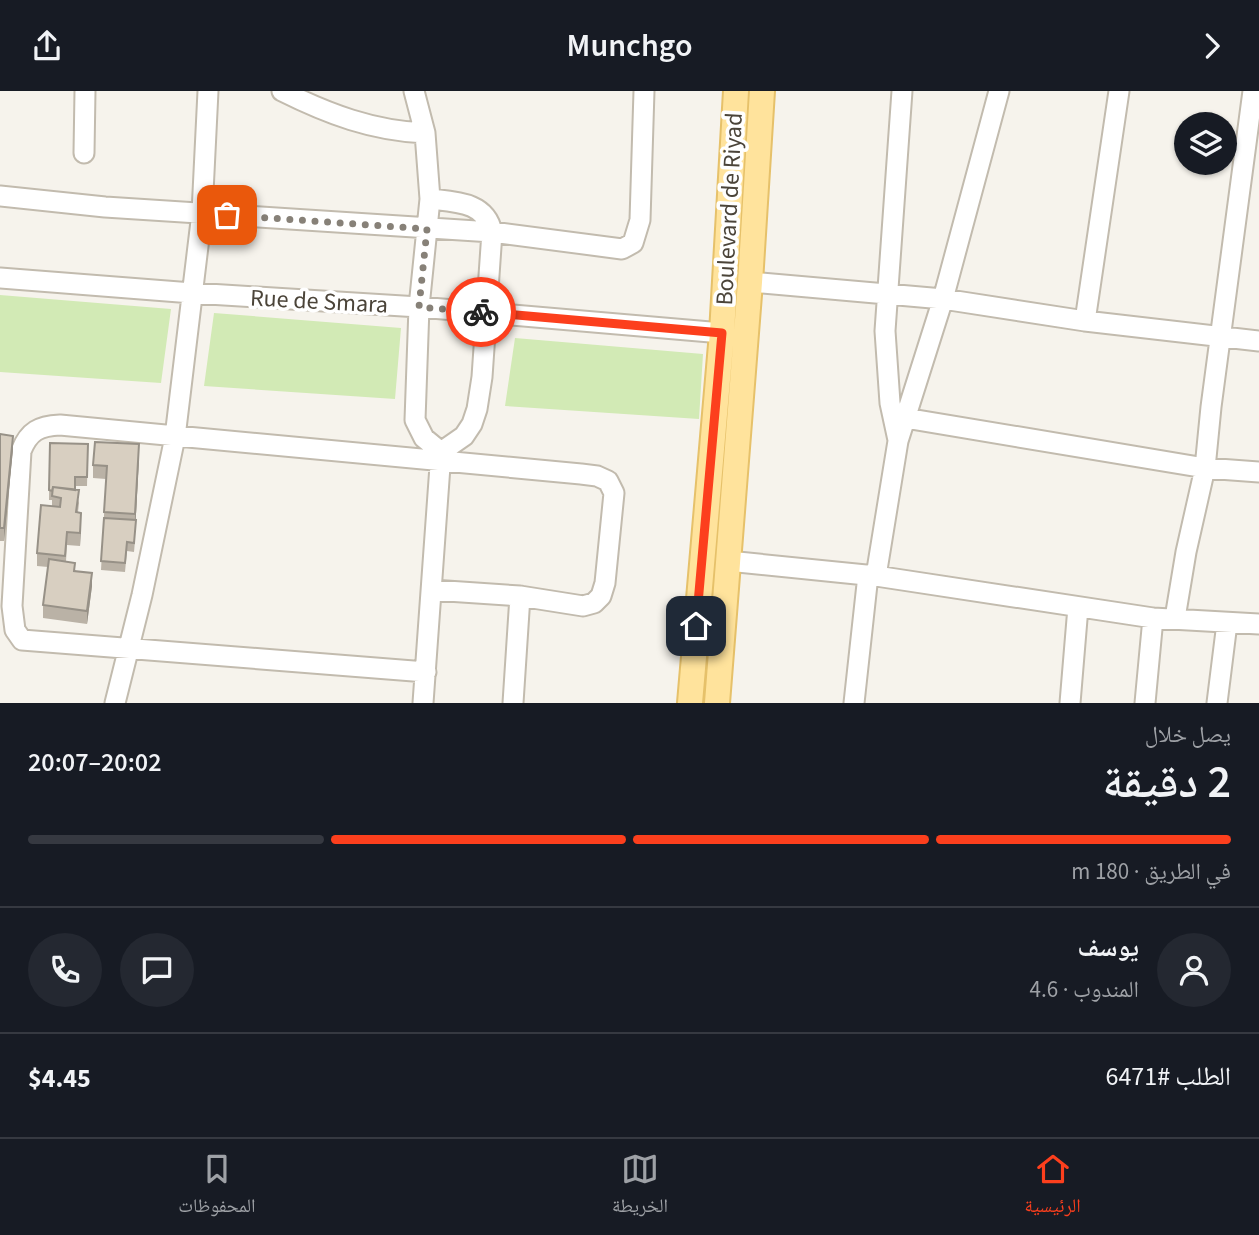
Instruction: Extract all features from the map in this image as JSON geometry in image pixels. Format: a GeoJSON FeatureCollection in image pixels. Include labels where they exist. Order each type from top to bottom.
{"type":"FeatureCollection","features":[{"type":"Feature","properties":{"kind":"main road","name":"Boulevard de Riyad"},"geometry":{"type":"LineString","coordinates":[[690,703],[722,333],[736,91]]}},
{"type":"Feature","properties":{"kind":"main road","name":"Boulevard de Riyad"},"geometry":{"type":"LineString","coordinates":[[717,703],[762,91]]}},
{"type":"Feature","properties":{"kind":"street"},"geometry":{"type":"LineString","coordinates":[[83,153],[85,91]]}},
{"type":"Feature","properties":{"kind":"street"},"geometry":{"type":"LineString","coordinates":[[115,703],[175,437],[202,213],[208,91]]}},
{"type":"Feature","properties":{"kind":"street"},"geometry":{"type":"LineString","coordinates":[[282,91],[354,122],[379,129],[425,134]]}},
{"type":"Feature","properties":{"kind":"street"},"geometry":{"type":"LineString","coordinates":[[414,91],[425,134],[430,199],[419,307],[415,420],[424,438],[440,457],[424,703]]}},
{"type":"Feature","properties":{"kind":"street"},"geometry":{"type":"LineString","coordinates":[[0,196],[105,207],[492,232],[622,249],[633,243],[640,220],[644,91]]}},
{"type":"Feature","properties":{"kind":"street"},"geometry":{"type":"LineString","coordinates":[[898,441],[890,403],[885,331],[902,91]]}},
{"type":"Feature","properties":{"kind":"street"},"geometry":{"type":"LineString","coordinates":[[854,703],[872,576],[898,441],[943,299],[999,91]]}},
{"type":"Feature","properties":{"kind":"street"},"geometry":{"type":"LineString","coordinates":[[1085,321],[1119,91]]}},
{"type":"Feature","properties":{"kind":"street"},"geometry":{"type":"LineString","coordinates":[[1175,618],[1186,552],[1205,468],[1210,407],[1253,91]]}},
{"type":"Feature","properties":{"kind":"street"},"geometry":{"type":"LineString","coordinates":[[430,199],[479,209],[488,219],[492,232],[482,377],[477,409],[464,436],[440,457]]}},
{"type":"Feature","properties":{"kind":"street","name":"Rue de Smara"},"geometry":{"type":"LineString","coordinates":[[0,278],[485,312],[722,333]]}},
{"type":"Feature","properties":{"kind":"street"},"geometry":{"type":"LineString","coordinates":[[750,282],[943,299],[1085,321],[1259,341]]}},
{"type":"Feature","properties":{"kind":"street"},"geometry":{"type":"LineString","coordinates":[[905,418],[1205,468],[1259,472]]}},
{"type":"Feature","properties":{"kind":"street"},"geometry":{"type":"LineString","coordinates":[[426,672],[22,641],[15,630],[12,606],[21,451],[31,432],[44,426],[60,425],[175,437],[440,457],[597,476],[608,481],[614,493],[614,502],[605,583],[601,596],[594,603],[583,606],[520,596],[432,590]]}},
{"type":"Feature","properties":{"kind":"street"},"geometry":{"type":"LineString","coordinates":[[728,561],[872,576],[1153,618],[1259,624]]}},
{"type":"Feature","properties":{"kind":"street"},"geometry":{"type":"LineString","coordinates":[[513,703],[520,596]]}},
{"type":"Feature","properties":{"kind":"street"},"geometry":{"type":"LineString","coordinates":[[1070,703],[1078,607]]}},
{"type":"Feature","properties":{"kind":"street"},"geometry":{"type":"LineString","coordinates":[[1145,703],[1153,618]]}},
{"type":"Feature","properties":{"kind":"street"},"geometry":{"type":"LineString","coordinates":[[1217,703],[1227,622]]}},
{"type":"Feature","properties":{"kind":"green space"},"geometry":{"type":"Polygon","coordinates":[[[0,295],[171,309],[161,383],[0,372],[0,295]]]}},
{"type":"Feature","properties":{"kind":"green space"},"geometry":{"type":"Polygon","coordinates":[[[214,313],[401,328],[395,399],[204,386],[214,313]]]}},
{"type":"Feature","properties":{"kind":"green space"},"geometry":{"type":"Polygon","coordinates":[[[515,338],[703,354],[699,419],[505,406],[515,338]]]}},
{"type":"Feature","properties":{"kind":"building"},"geometry":{"type":"Polygon","coordinates":[[[0,434],[13,436],[4,528],[0,528],[0,434]]]}},
{"type":"Feature","properties":{"kind":"building"},"geometry":{"type":"Polygon","coordinates":[[[95,442],[139,444],[135,514],[104,512],[107,466],[93,465],[95,442]]]}},
{"type":"Feature","properties":{"kind":"building"},"geometry":{"type":"Polygon","coordinates":[[[50,443],[88,444],[87,477],[75,477],[75,490],[53,487],[52,491],[49,490],[50,443]]]}},
{"type":"Feature","properties":{"kind":"building"},"geometry":{"type":"Polygon","coordinates":[[[53,487],[79,490],[76,512],[81,513],[80,533],[67,532],[65,556],[37,553],[41,505],[60,507],[61,498],[52,496],[53,487]]]}},
{"type":"Feature","properties":{"kind":"building"},"geometry":{"type":"Polygon","coordinates":[[[104,518],[136,520],[134,543],[127,542],[125,563],[101,561],[104,518]]]}},
{"type":"Feature","properties":{"kind":"building"},"geometry":{"type":"Polygon","coordinates":[[[49,559],[75,563],[74,571],[92,573],[87,611],[43,605],[49,559]]]}},
{"type":"Feature","properties":{"kind":"way so far"},"geometry":{"type":"LineString","coordinates":[[227,215],[427,229],[419,307],[481,312]]}},
{"type":"Feature","properties":{"kind":"route"},"geometry":{"type":"LineString","coordinates":[[481,312],[722,333],[696,626]]}}]}
